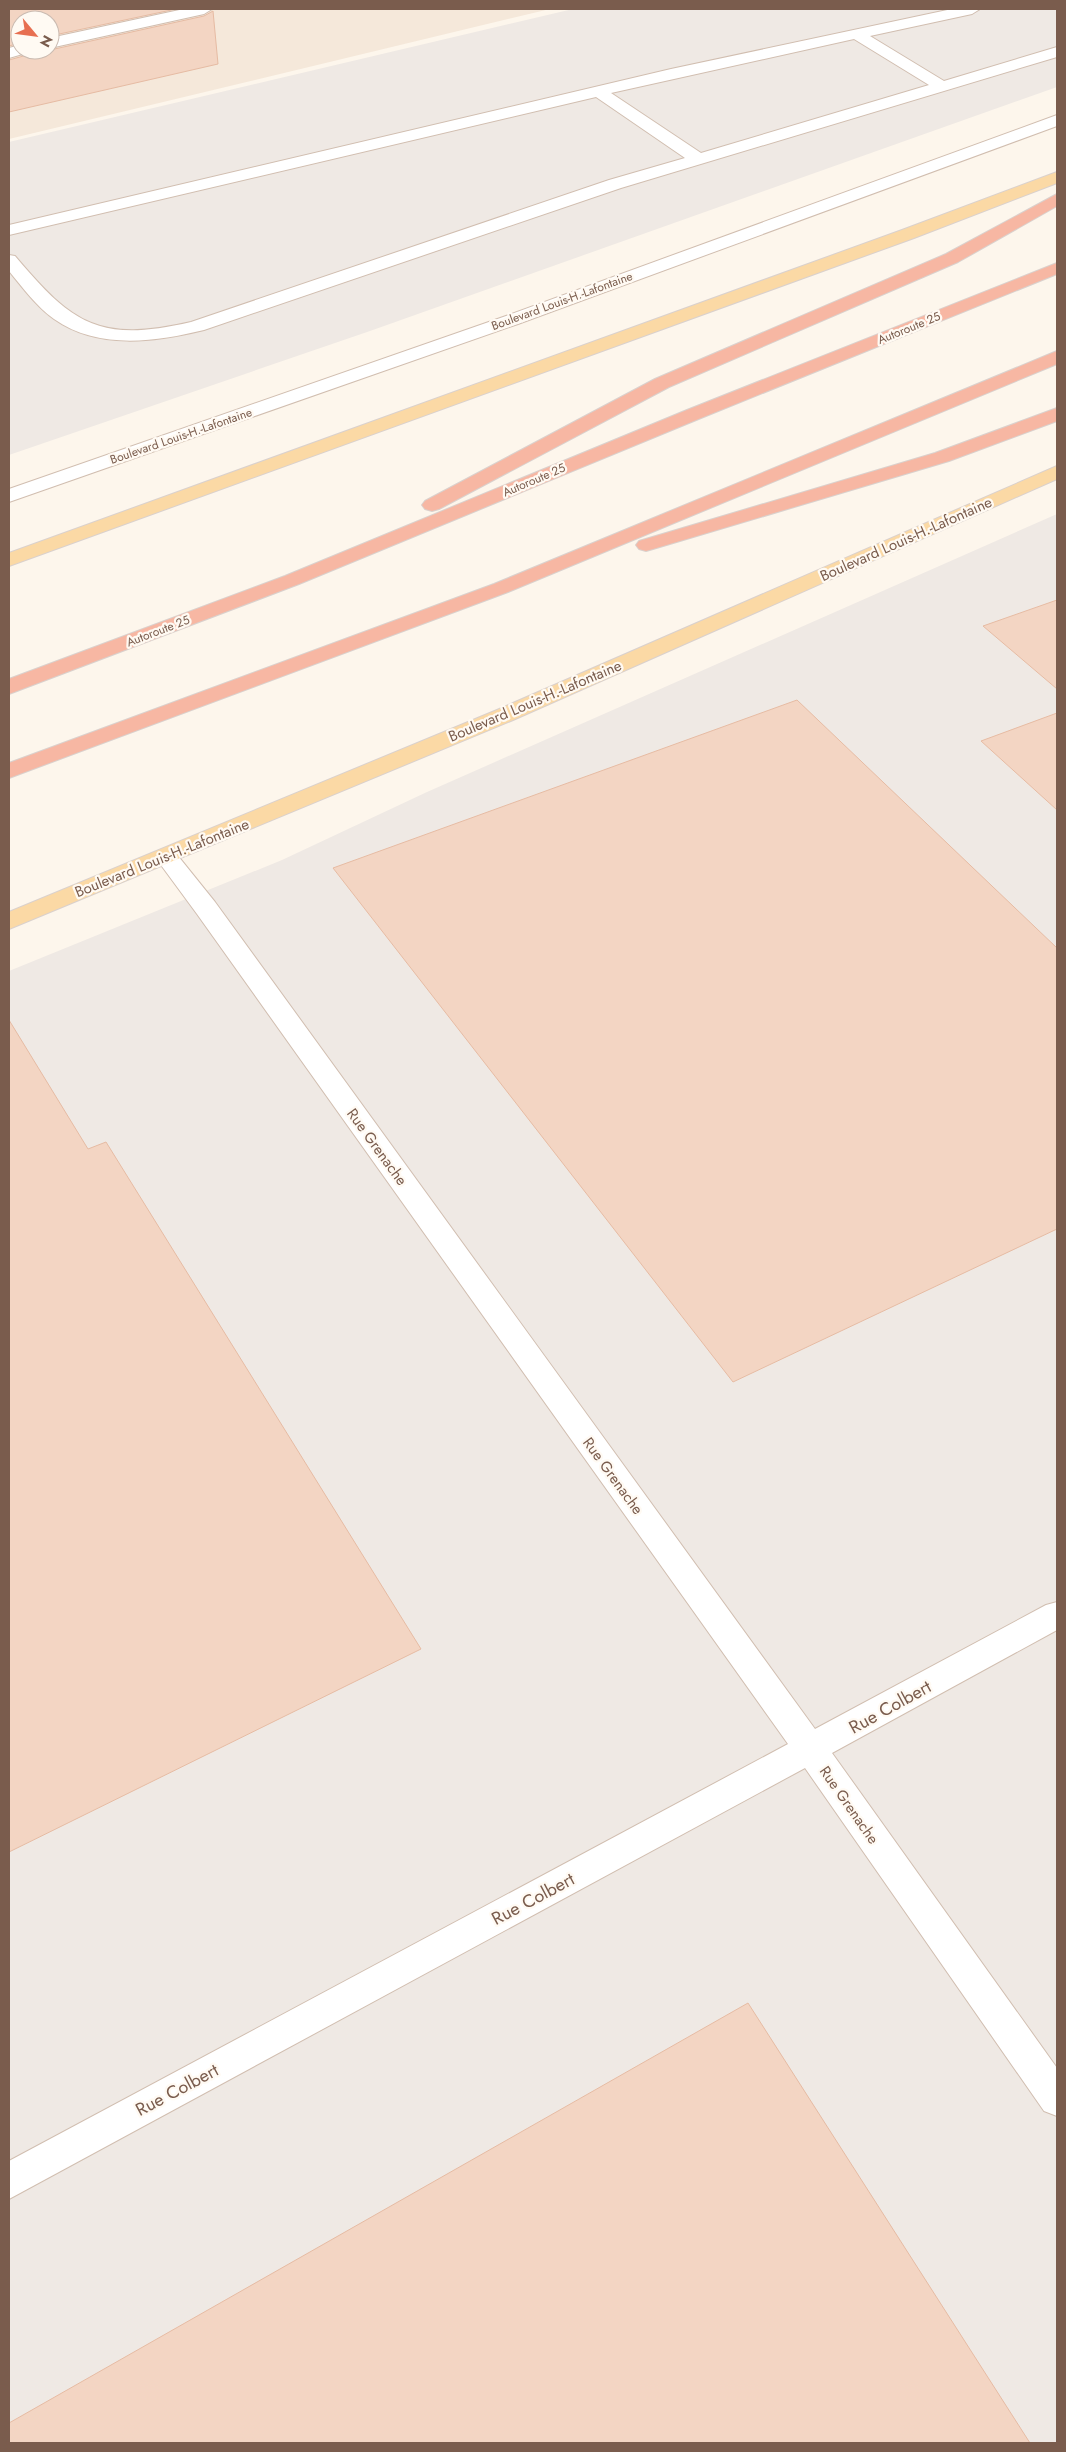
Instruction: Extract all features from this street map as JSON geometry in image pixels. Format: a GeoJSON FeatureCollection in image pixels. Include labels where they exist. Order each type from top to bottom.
{"type":"FeatureCollection","features":[{"type":"Feature","properties":{"kind":"highway"},"geometry":{"type":"LineString","coordinates":[[292,580],[662,383],[952,258],[1057,199]]}},
{"type":"Feature","properties":{"kind":"highway","name":"Autoroute 25"},"geometry":{"type":"LineString","coordinates":[[9,687],[292,580],[685,417],[1057,268]]}},
{"type":"Feature","properties":{"kind":"highway"},"geometry":{"type":"LineString","coordinates":[[9,771],[501,588],[1057,357]]}},
{"type":"Feature","properties":{"kind":"highway"},"geometry":{"type":"LineString","coordinates":[[501,588],[942,457],[1057,414]]}},
{"type":"Feature","properties":{"kind":"main road"},"geometry":{"type":"LineString","coordinates":[[9,560],[908,234],[1057,177]]}},
{"type":"Feature","properties":{"kind":"main road","name":"Boulevard Louis-H.-Lafontaine"},"geometry":{"type":"LineString","coordinates":[[9,921],[505,715],[1057,472]]}},
{"type":"Feature","properties":{"kind":"street"},"geometry":{"type":"LineString","coordinates":[[60,40],[126,19],[204,9]]}},
{"type":"Feature","properties":{"kind":"street"},"geometry":{"type":"LineString","coordinates":[[9,230],[598,91],[972,9]]}},
{"type":"Feature","properties":{"kind":"street"},"geometry":{"type":"LineString","coordinates":[[856,34],[943,87]]}},
{"type":"Feature","properties":{"kind":"street"},"geometry":{"type":"LineString","coordinates":[[9,260],[43,299],[63,317],[77,324],[120,336],[167,333],[197,326],[615,184],[1057,52]]}},
{"type":"Feature","properties":{"kind":"street"},"geometry":{"type":"LineString","coordinates":[[598,91],[698,159]]}},
{"type":"Feature","properties":{"kind":"street","name":"Boulevard Louis-H.-Lafontaine"},"geometry":{"type":"LineString","coordinates":[[9,496],[512,320],[1057,120]]}},
{"type":"Feature","properties":{"kind":"street","name":"Rue Grenache"},"geometry":{"type":"LineString","coordinates":[[166,856],[212,916],[811,1750],[1057,2098]]}},
{"type":"Feature","properties":{"kind":"street","name":"Rue Colbert"},"geometry":{"type":"LineString","coordinates":[[9,2180],[1057,1616]]}},
{"type":"Feature","properties":{"kind":"shaded area"},"geometry":{"type":"Polygon","coordinates":[[[9,9],[550,9],[9,139],[9,9]]]}},
{"type":"Feature","properties":{"kind":"shaded area"},"geometry":{"type":"Polygon","coordinates":[[[573,9],[1057,9],[1057,87],[370,331],[9,455],[9,142],[573,9]]]}},
{"type":"Feature","properties":{"kind":"shaded area"},"geometry":{"type":"Polygon","coordinates":[[[1057,514],[1057,2443],[9,2443],[9,971],[282,860],[427,792],[1057,514]]]}},
{"type":"Feature","properties":{"kind":"building"},"geometry":{"type":"Polygon","coordinates":[[[9,9],[176,9],[60,34],[60,10],[10,10],[9,46],[9,9]]]}},
{"type":"Feature","properties":{"kind":"building"},"geometry":{"type":"Polygon","coordinates":[[[213,11],[218,64],[9,112],[9,60],[60,60],[60,48],[204,16],[213,11]]]}},
{"type":"Feature","properties":{"kind":"building"},"geometry":{"type":"Polygon","coordinates":[[[1057,600],[1057,689],[983,626],[1057,600]]]}},
{"type":"Feature","properties":{"kind":"building"},"geometry":{"type":"Polygon","coordinates":[[[797,700],[1057,948],[1057,1229],[733,1382],[333,868],[797,700]]]}},
{"type":"Feature","properties":{"kind":"building"},"geometry":{"type":"Polygon","coordinates":[[[1057,713],[1057,810],[981,741],[1057,713]]]}},
{"type":"Feature","properties":{"kind":"building"},"geometry":{"type":"Polygon","coordinates":[[[9,1020],[88,1149],[106,1142],[421,1649],[9,1852],[9,1020]]]}},
{"type":"Feature","properties":{"kind":"building"},"geometry":{"type":"Polygon","coordinates":[[[748,2003],[1030,2443],[9,2443],[9,2423],[748,2003]]]}}]}
